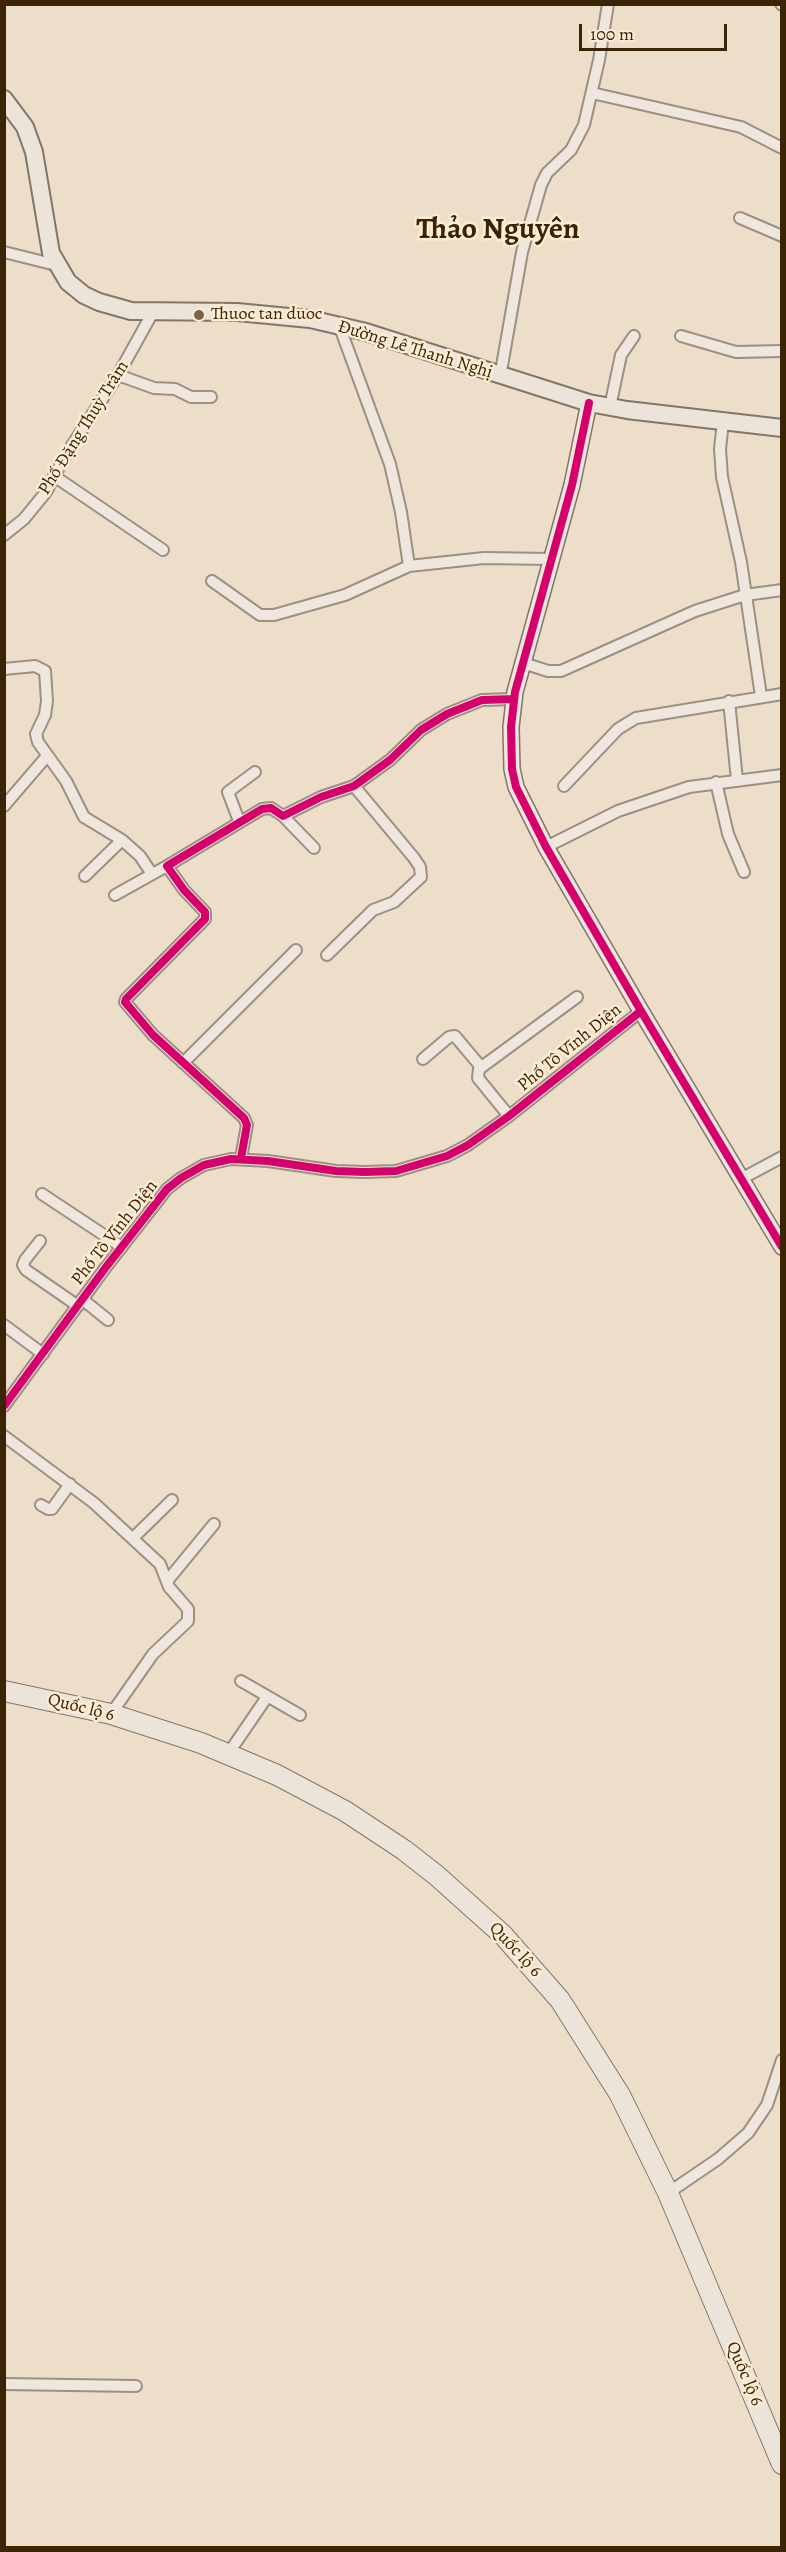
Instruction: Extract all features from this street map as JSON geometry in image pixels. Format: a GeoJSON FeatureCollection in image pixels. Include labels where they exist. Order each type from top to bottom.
{"type":"FeatureCollection","features":[{"type":"Feature","properties":{"kind":"highway","name":"Quốc lộ 6"},"geometry":{"type":"LineString","coordinates":[[4,1691],[111,1714],[228,1754],[321,1797],[404,1850],[436,1875],[502,1935],[560,2000],[620,2095],[668,2193],[782,2464]]}},
{"type":"Feature","properties":{"kind":"main road","name":"Đường Lê Thanh Nghị"},"geometry":{"type":"LineString","coordinates":[[4,99],[18,117],[30,139],[47,238],[56,265],[68,282],[99,302],[131,311],[248,312],[310,319],[339,325],[589,403],[782,428]]}},
{"type":"Feature","properties":{"kind":"street"},"geometry":{"type":"LineString","coordinates":[[500,376],[522,252],[541,185],[547,173],[571,150],[578,138],[592,93],[608,4]]}},
{"type":"Feature","properties":{"kind":"street"},"geometry":{"type":"LineString","coordinates":[[592,93],[741,127],[782,148]]}},
{"type":"Feature","properties":{"kind":"street"},"geometry":{"type":"LineString","coordinates":[[740,218],[782,236]]}},
{"type":"Feature","properties":{"kind":"street"},"geometry":{"type":"LineString","coordinates":[[4,252],[56,265]]}},
{"type":"Feature","properties":{"kind":"street","name":"Phố Đặng Thuỳ Trâm"},"geometry":{"type":"LineString","coordinates":[[4,535],[36,506],[77,437],[118,375],[153,312]]}},
{"type":"Feature","properties":{"kind":"street"},"geometry":{"type":"LineString","coordinates":[[339,325],[390,464],[410,566]]}},
{"type":"Feature","properties":{"kind":"street"},"geometry":{"type":"LineString","coordinates":[[610,407],[621,355],[634,336]]}},
{"type":"Feature","properties":{"kind":"street"},"geometry":{"type":"LineString","coordinates":[[681,336],[736,352],[782,351]]}},
{"type":"Feature","properties":{"kind":"street"},"geometry":{"type":"LineString","coordinates":[[118,375],[154,388],[175,388],[191,397],[211,397]]}},
{"type":"Feature","properties":{"kind":"street"},"geometry":{"type":"LineString","coordinates":[[589,403],[552,559],[514,699],[511,738],[512,769],[516,787],[546,847],[780,1243]]}},
{"type":"Feature","properties":{"kind":"street"},"geometry":{"type":"LineString","coordinates":[[723,422],[720,449],[722,477],[741,562],[760,696]]}},
{"type":"Feature","properties":{"kind":"street"},"geometry":{"type":"LineString","coordinates":[[54,476],[163,550]]}},
{"type":"Feature","properties":{"kind":"street"},"geometry":{"type":"LineString","coordinates":[[212,581],[260,615],[274,615],[345,594],[410,566],[484,558],[552,559]]}},
{"type":"Feature","properties":{"kind":"street"},"geometry":{"type":"LineString","coordinates":[[523,663],[561,671],[668,622],[745,594],[782,590]]}},
{"type":"Feature","properties":{"kind":"street"},"geometry":{"type":"LineString","coordinates":[[4,669],[39,666],[45,670],[47,701],[36,737],[66,781],[84,817],[122,840],[140,856],[152,874]]}},
{"type":"Feature","properties":{"kind":"street"},"geometry":{"type":"LineString","coordinates":[[564,786],[618,729],[636,718],[782,694]]}},
{"type":"Feature","properties":{"kind":"street"},"geometry":{"type":"LineString","coordinates":[[283,816],[321,797],[354,786],[390,760],[421,729],[447,714],[482,700],[514,699]]}},
{"type":"Feature","properties":{"kind":"street"},"geometry":{"type":"LineString","coordinates":[[729,701],[736,780]]}},
{"type":"Feature","properties":{"kind":"street"},"geometry":{"type":"LineString","coordinates":[[4,806],[47,756]]}},
{"type":"Feature","properties":{"kind":"street"},"geometry":{"type":"LineString","coordinates":[[239,821],[228,792],[255,772]]}},
{"type":"Feature","properties":{"kind":"street"},"geometry":{"type":"LineString","coordinates":[[546,847],[598,819],[645,800],[716,782],[782,775]]}},
{"type":"Feature","properties":{"kind":"street"},"geometry":{"type":"LineString","coordinates":[[716,782],[726,827],[744,872]]}},
{"type":"Feature","properties":{"kind":"street"},"geometry":{"type":"LineString","coordinates":[[327,955],[373,910],[394,902],[421,877],[420,867],[414,858],[354,786]]}},
{"type":"Feature","properties":{"kind":"street"},"geometry":{"type":"LineString","coordinates":[[115,895],[167,867],[262,809],[271,808],[283,816],[314,848]]}},
{"type":"Feature","properties":{"kind":"street"},"geometry":{"type":"LineString","coordinates":[[85,876],[122,840]]}},
{"type":"Feature","properties":{"kind":"street"},"geometry":{"type":"LineString","coordinates":[[167,867],[184,890],[205,912],[205,919],[125,1002],[153,1035],[244,1118],[247,1125],[241,1158]]}},
{"type":"Feature","properties":{"kind":"street"},"geometry":{"type":"LineString","coordinates":[[183,1063],[296,950]]}},
{"type":"Feature","properties":{"kind":"street"},"geometry":{"type":"LineString","coordinates":[[510,1116],[478,1078],[477,1072],[577,997]]}},
{"type":"Feature","properties":{"kind":"street","name":"Phố Tô Vĩnh Diện"},"geometry":{"type":"LineString","coordinates":[[4,1406],[167,1189],[181,1178],[204,1165],[241,1158],[336,1171],[396,1171],[447,1156],[468,1145],[510,1116],[641,1011]]}},
{"type":"Feature","properties":{"kind":"street"},"geometry":{"type":"LineString","coordinates":[[423,1059],[449,1037],[455,1036],[482,1067]]}},
{"type":"Feature","properties":{"kind":"street"},"geometry":{"type":"LineString","coordinates":[[741,1179],[782,1157]]}},
{"type":"Feature","properties":{"kind":"street"},"geometry":{"type":"LineString","coordinates":[[42,1194],[122,1247]]}},
{"type":"Feature","properties":{"kind":"street"},"geometry":{"type":"LineString","coordinates":[[40,1240],[25,1260],[23,1265],[26,1270],[108,1320]]}},
{"type":"Feature","properties":{"kind":"street"},"geometry":{"type":"LineString","coordinates":[[4,1325],[44,1354]]}},
{"type":"Feature","properties":{"kind":"street"},"geometry":{"type":"LineString","coordinates":[[4,1436],[70,1484],[133,1538],[160,1564],[172,1591],[188,1609],[188,1621],[153,1654],[111,1714]]}},
{"type":"Feature","properties":{"kind":"street"},"geometry":{"type":"LineString","coordinates":[[41,1506],[52,1509],[70,1484]]}},
{"type":"Feature","properties":{"kind":"street"},"geometry":{"type":"LineString","coordinates":[[133,1538],[172,1500]]}},
{"type":"Feature","properties":{"kind":"street"},"geometry":{"type":"LineString","coordinates":[[168,1580],[214,1524]]}},
{"type":"Feature","properties":{"kind":"street"},"geometry":{"type":"LineString","coordinates":[[241,1681],[300,1715]]}},
{"type":"Feature","properties":{"kind":"street"},"geometry":{"type":"LineString","coordinates":[[228,1754],[267,1697]]}},
{"type":"Feature","properties":{"kind":"street"},"geometry":{"type":"LineString","coordinates":[[668,2193],[718,2159],[748,2133],[767,2105],[782,2060]]}},
{"type":"Feature","properties":{"kind":"street"},"geometry":{"type":"LineString","coordinates":[[4,2384],[136,2386]]}},
{"type":"Feature","properties":{"kind":"cycle path"},"geometry":{"type":"LineString","coordinates":[[589,403],[572,485],[515,692],[511,727],[512,769],[516,787],[546,847],[782,1247]]}},
{"type":"Feature","properties":{"kind":"cycle path"},"geometry":{"type":"LineString","coordinates":[[241,1158],[247,1125],[244,1118],[153,1035],[125,1002],[205,919],[205,912],[184,890],[167,866],[262,809],[271,808],[283,816],[321,797],[354,786],[390,760],[421,730],[447,714],[482,700],[514,699]]}},
{"type":"Feature","properties":{"kind":"cycle path"},"geometry":{"type":"LineString","coordinates":[[4,1406],[106,1267],[167,1189],[181,1178],[204,1165],[231,1159],[268,1161],[336,1171],[365,1172],[396,1171],[447,1156],[468,1145],[509,1116],[641,1011]]}},
{"type":"Feature","properties":{"kind":"place","name":"Thuoc tan duoc"},"geometry":{"type":"Point","coordinates":[199,315]}},
{"type":"Feature","properties":{"kind":"district","name":"Thảo Nguyên"},"geometry":{"type":"Point","coordinates":[498,231]}}]}
